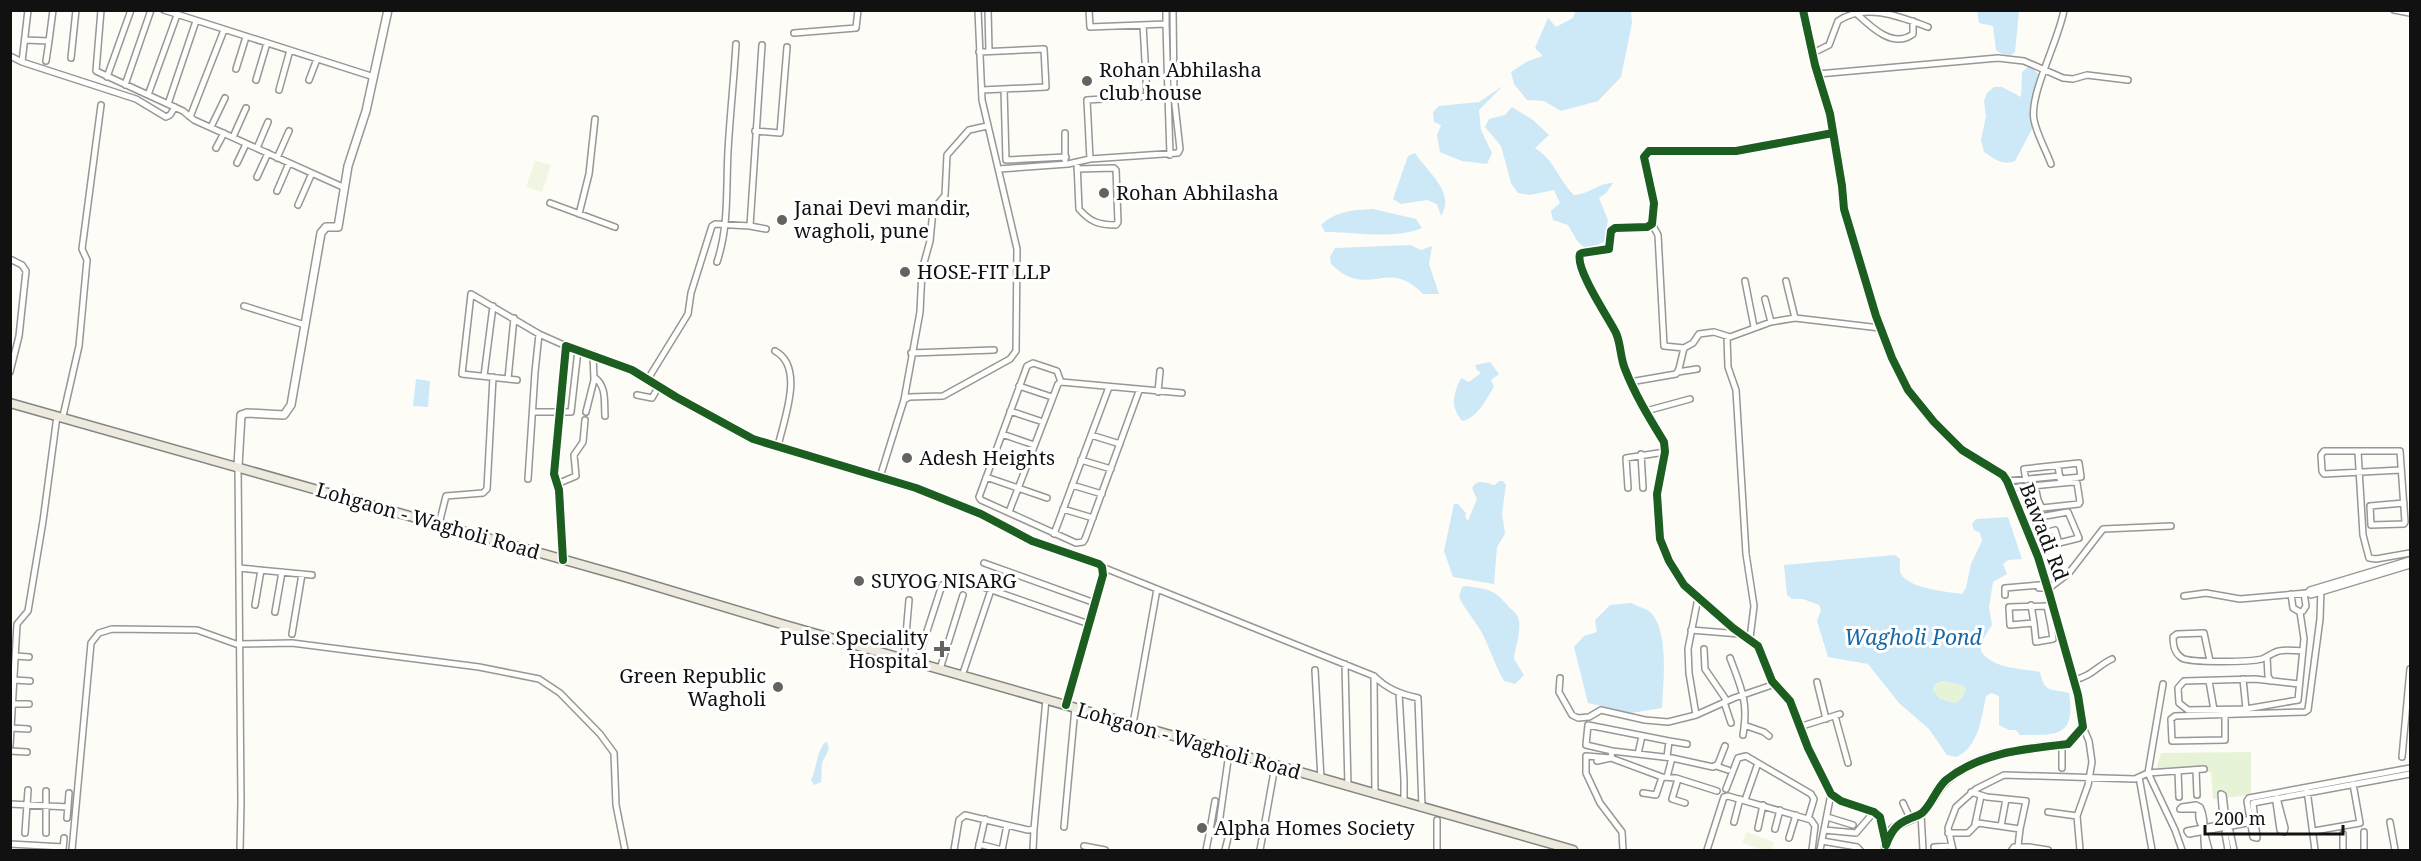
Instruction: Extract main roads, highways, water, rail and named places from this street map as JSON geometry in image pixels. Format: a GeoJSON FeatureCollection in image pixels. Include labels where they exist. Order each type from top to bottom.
{"type":"FeatureCollection","features":[{"type":"Feature","properties":{"kind":"main road","name":"Lohgaon - Wagholi Road"},"geometry":{"type":"LineString","coordinates":[[10,403],[60,415],[1321,780],[1573,850]]}},
{"type":"Feature","properties":{"kind":"water"},"geometry":{"type":"Polygon","coordinates":[[[1576,10],[1631,11],[1632,23],[1621,77],[1598,101],[1561,111],[1544,101],[1527,100],[1514,84],[1511,72],[1528,61],[1543,56],[1535,48],[1548,18],[1556,27],[1573,18],[1576,10]]]}},
{"type":"Feature","properties":{"kind":"water"},"geometry":{"type":"Polygon","coordinates":[[[1977,11],[2019,11],[2015,52],[2011,55],[2002,54],[1996,50],[1993,26],[1979,23],[1977,11]]]}},
{"type":"Feature","properties":{"kind":"water"},"geometry":{"type":"Polygon","coordinates":[[[2028,67],[2033,68],[2038,74],[2032,107],[2032,129],[2015,161],[2003,162],[1984,152],[1981,140],[1986,116],[1984,101],[1987,93],[1994,87],[2002,87],[2021,97],[2022,72],[2028,67]]]}},
{"type":"Feature","properties":{"kind":"water"},"geometry":{"type":"Polygon","coordinates":[[[1503,86],[1479,110],[1481,130],[1492,153],[1487,164],[1462,161],[1440,152],[1437,135],[1441,125],[1434,122],[1433,112],[1439,106],[1479,102],[1503,86]]]}},
{"type":"Feature","properties":{"kind":"water"},"geometry":{"type":"Polygon","coordinates":[[[1512,107],[1533,120],[1549,135],[1535,148],[1552,164],[1574,195],[1613,183],[1599,198],[1608,220],[1604,242],[1586,249],[1578,242],[1568,225],[1553,220],[1551,211],[1560,203],[1554,190],[1530,195],[1518,193],[1511,183],[1501,146],[1485,127],[1489,119],[1505,115],[1512,107]]]}},
{"type":"Feature","properties":{"kind":"water"},"geometry":{"type":"Polygon","coordinates":[[[1415,153],[1443,191],[1445,207],[1441,216],[1437,204],[1427,200],[1401,204],[1393,199],[1408,156],[1415,153]]]}},
{"type":"Feature","properties":{"kind":"water"},"geometry":{"type":"Polygon","coordinates":[[[1373,209],[1416,219],[1422,228],[1399,234],[1374,234],[1325,232],[1321,225],[1339,214],[1373,209]]]}},
{"type":"Feature","properties":{"kind":"water"},"geometry":{"type":"Polygon","coordinates":[[[1410,245],[1421,250],[1432,246],[1429,264],[1439,294],[1423,294],[1412,285],[1393,278],[1358,279],[1345,275],[1331,264],[1330,257],[1335,248],[1410,245]]]}},
{"type":"Feature","properties":{"kind":"water"},"geometry":{"type":"Polygon","coordinates":[[[1490,362],[1499,374],[1491,380],[1494,387],[1477,412],[1462,421],[1454,405],[1456,390],[1461,378],[1469,382],[1481,373],[1475,365],[1490,362]]]}},
{"type":"Feature","properties":{"kind":"water"},"geometry":{"type":"Polygon","coordinates":[[[416,379],[430,381],[428,407],[413,406],[416,379]]]}},
{"type":"Feature","properties":{"kind":"water"},"geometry":{"type":"Polygon","coordinates":[[[1503,481],[1506,485],[1502,513],[1505,534],[1497,547],[1494,584],[1453,577],[1444,551],[1454,504],[1458,504],[1466,513],[1465,517],[1468,521],[1477,499],[1472,488],[1474,485],[1483,482],[1495,485],[1503,481]]]}},
{"type":"Feature","properties":{"kind":"water","name":"Wagholi Pond"},"geometry":{"type":"Polygon","coordinates":[[[2008,517],[2022,559],[2008,560],[2003,564],[2007,574],[1993,582],[1989,607],[1992,625],[1982,641],[1981,651],[1986,657],[1999,664],[2040,672],[2046,687],[2069,693],[2070,708],[2069,719],[2061,731],[2044,735],[2020,735],[2016,730],[2009,730],[1999,725],[1999,696],[1992,693],[1986,696],[1975,739],[1957,757],[1947,755],[1929,729],[1899,703],[1868,664],[1828,657],[1817,621],[1821,610],[1819,605],[1803,599],[1792,599],[1787,595],[1784,565],[1895,555],[1900,559],[1901,574],[1911,583],[1962,594],[1966,588],[1971,564],[1982,541],[1980,533],[1974,530],[1972,524],[1976,519],[2008,517]],[[1942,681],[1934,685],[1933,690],[1940,699],[1955,703],[1962,698],[1966,689],[1963,685],[1942,681]]]}},
{"type":"Feature","properties":{"kind":"water"},"geometry":{"type":"Polygon","coordinates":[[[1467,586],[1494,593],[1517,616],[1519,630],[1514,659],[1524,675],[1515,684],[1504,681],[1481,632],[1459,597],[1462,587],[1467,586]]]}},
{"type":"Feature","properties":{"kind":"water"},"geometry":{"type":"Polygon","coordinates":[[[1631,603],[1649,611],[1656,619],[1663,643],[1664,671],[1662,708],[1631,713],[1588,703],[1574,647],[1584,636],[1597,632],[1595,620],[1610,605],[1631,603]]]}},
{"type":"Feature","properties":{"kind":"water"},"geometry":{"type":"Polygon","coordinates":[[[827,742],[829,749],[822,763],[821,782],[814,785],[811,780],[814,770],[821,748],[827,742]]]}},
{"type":"Feature","properties":{"kind":"place","name":"Rohan Abhilasha club house"},"geometry":{"type":"Point","coordinates":[1087,81]}},
{"type":"Feature","properties":{"kind":"place","name":"Rohan Abhilasha"},"geometry":{"type":"Point","coordinates":[1104,193]}},
{"type":"Feature","properties":{"kind":"place","name":"Janai Devi mandir, wagholi, pune"},"geometry":{"type":"Point","coordinates":[782,220]}},
{"type":"Feature","properties":{"kind":"place","name":"HOSE-FIT LLP"},"geometry":{"type":"Point","coordinates":[905,272]}},
{"type":"Feature","properties":{"kind":"place","name":"Adesh Heights"},"geometry":{"type":"Point","coordinates":[907,458]}},
{"type":"Feature","properties":{"kind":"place","name":"SUYOG NISARG"},"geometry":{"type":"Point","coordinates":[859,581]}},
{"type":"Feature","properties":{"kind":"place","name":"Pulse Speciality Hospital"},"geometry":{"type":"Point","coordinates":[942,649]}},
{"type":"Feature","properties":{"kind":"place","name":"Green Republic Wagholi"},"geometry":{"type":"Point","coordinates":[778,687]}},
{"type":"Feature","properties":{"kind":"place","name":"Alpha Homes Society"},"geometry":{"type":"Point","coordinates":[1202,828]}}]}
